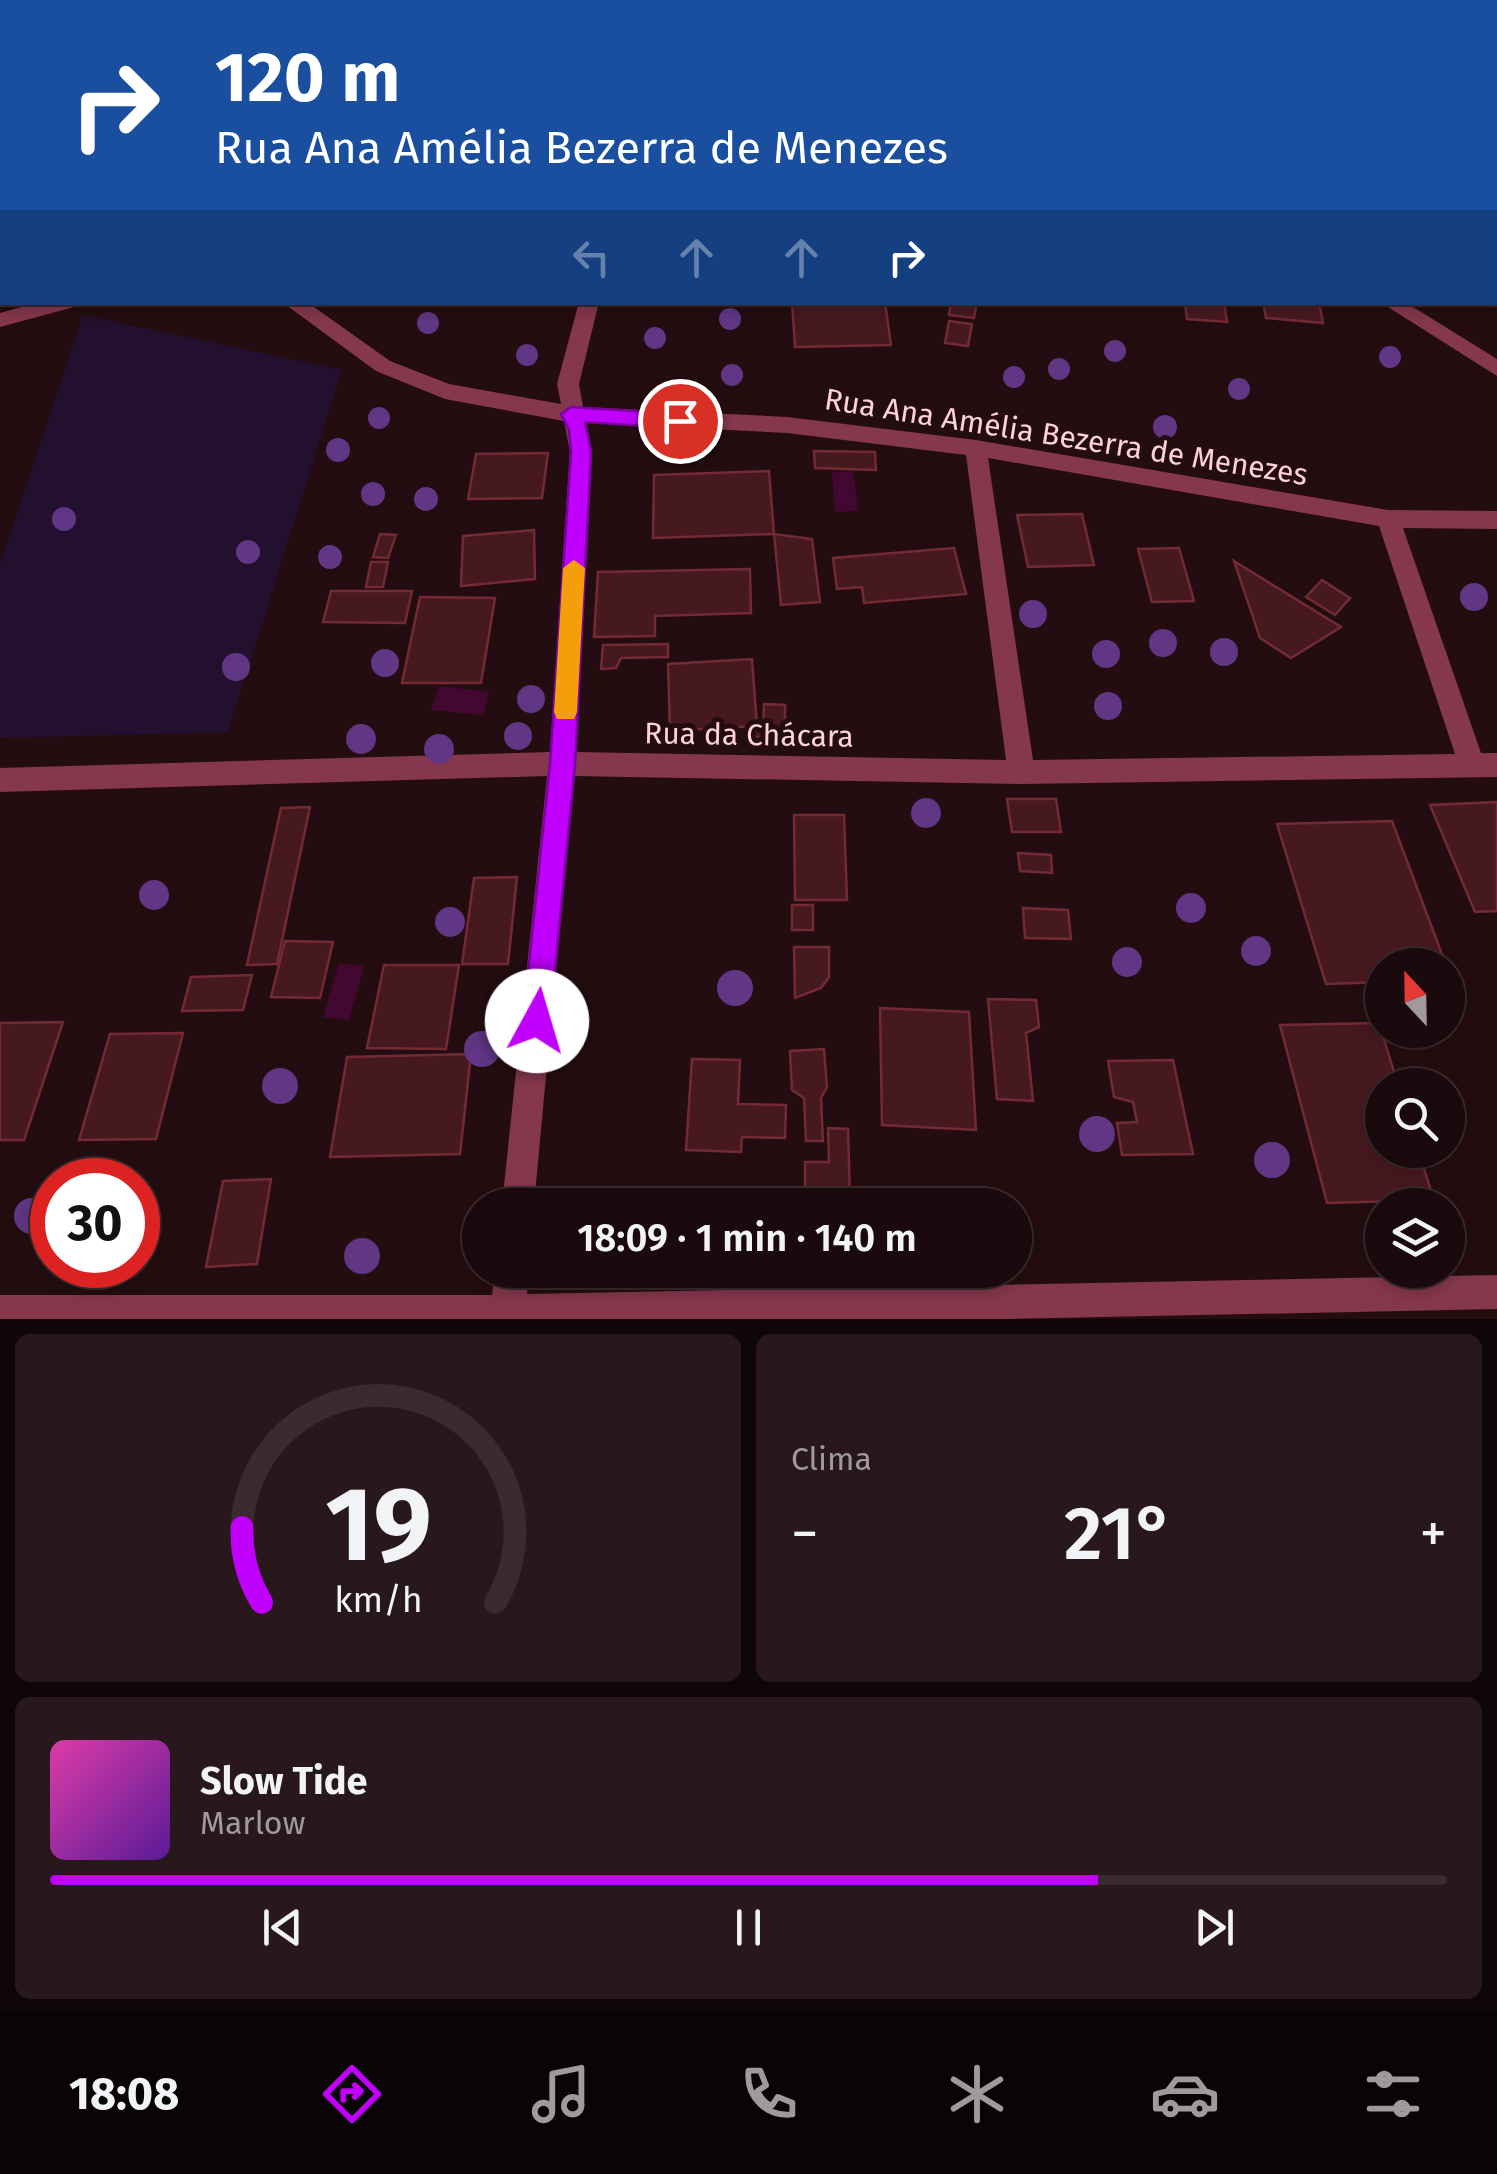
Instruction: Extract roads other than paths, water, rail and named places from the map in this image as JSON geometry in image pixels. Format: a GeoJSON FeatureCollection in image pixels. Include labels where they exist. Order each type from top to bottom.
{"type":"FeatureCollection","features":[{"type":"Feature","properties":{"kind":"street"},"geometry":{"type":"LineString","coordinates":[[0,320],[56,305]]}},
{"type":"Feature","properties":{"kind":"street","name":"Rua Ana Amélia Bezerra de Menezes"},"geometry":{"type":"LineString","coordinates":[[296,305],[383,366],[445,392],[571,414],[786,425],[976,448],[1388,519],[1497,520]]}},
{"type":"Feature","properties":{"kind":"street"},"geometry":{"type":"LineString","coordinates":[[520,1188],[562,764],[581,452],[568,384],[588,305]]}},
{"type":"Feature","properties":{"kind":"street"},"geometry":{"type":"LineString","coordinates":[[1395,305],[1497,369]]}},
{"type":"Feature","properties":{"kind":"street"},"geometry":{"type":"LineString","coordinates":[[976,448],[1022,772]]}},
{"type":"Feature","properties":{"kind":"street"},"geometry":{"type":"LineString","coordinates":[[1388,519],[1484,765]]}},
{"type":"Feature","properties":{"kind":"street","name":"Rua da Chácara"},"geometry":{"type":"LineString","coordinates":[[0,780],[562,764],[1022,772],[1484,765]]}},
{"type":"Feature","properties":{"kind":"street"},"geometry":{"type":"LineString","coordinates":[[507,1316],[510,1288]]}},
{"type":"Feature","properties":{"kind":"street"},"geometry":{"type":"LineString","coordinates":[[0,1312],[507,1316],[1497,1292]]}}]}
